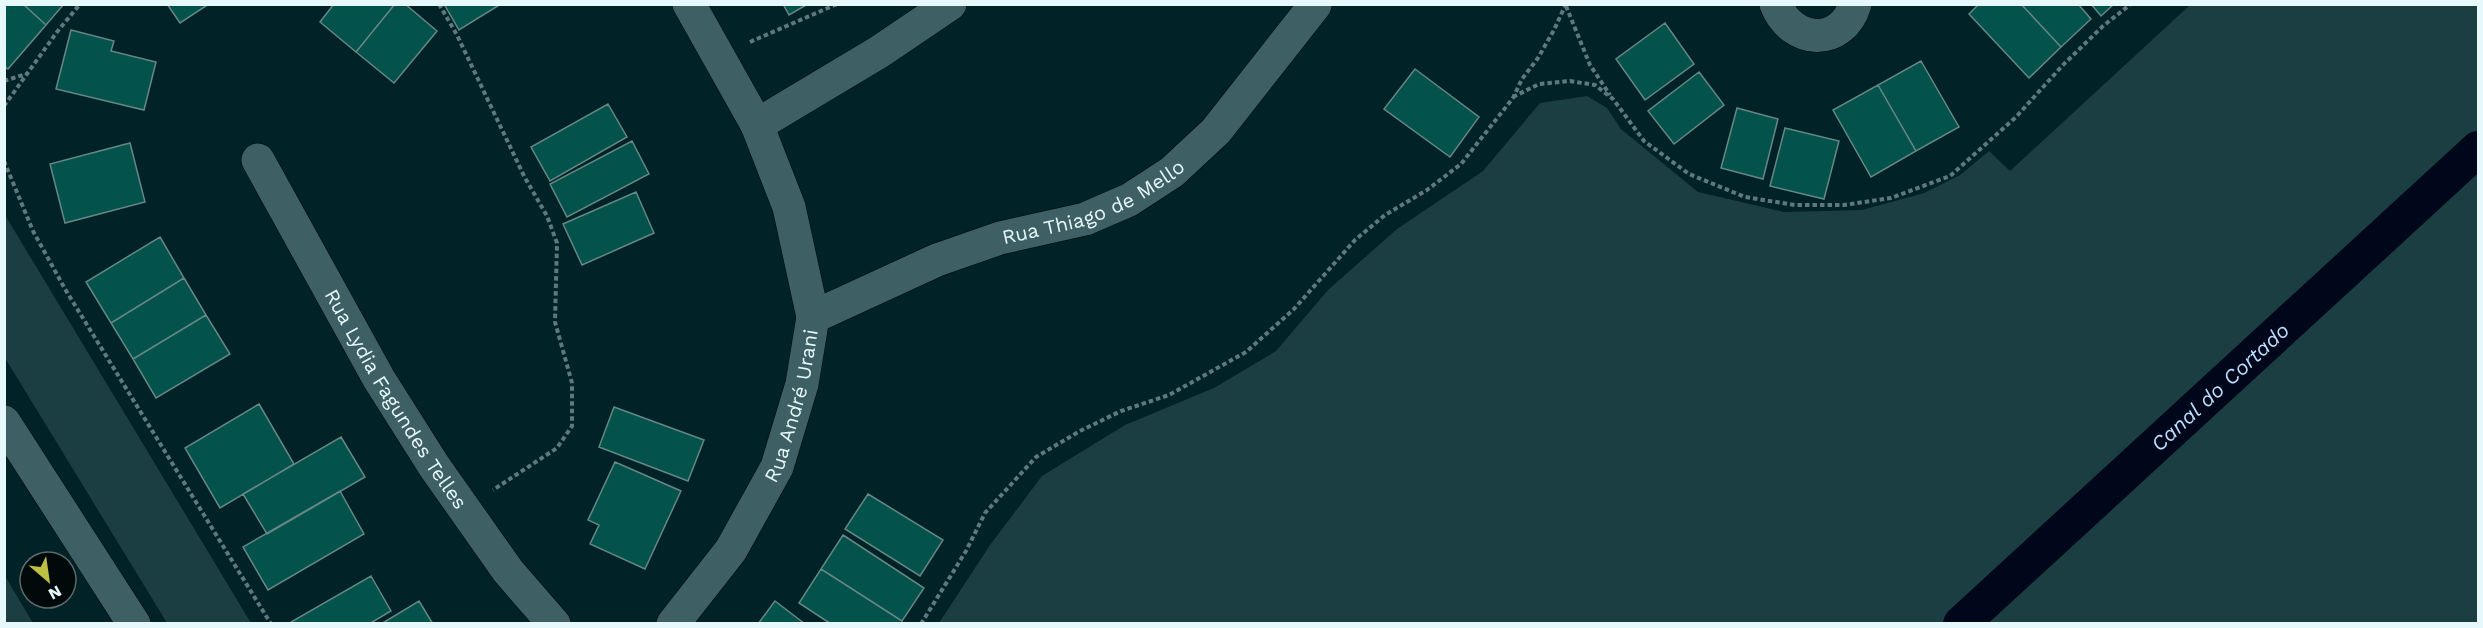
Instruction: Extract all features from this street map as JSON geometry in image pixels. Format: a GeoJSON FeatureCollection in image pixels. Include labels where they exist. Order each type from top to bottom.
{"type":"FeatureCollection","features":[{"type":"Feature","properties":{"kind":"street","name":"Rua André Urani"},"geometry":{"type":"LineString","coordinates":[[673,624],[730,550],[777,467],[802,384],[813,316],[789,207],[757,125],[689,4]]}},
{"type":"Feature","properties":{"kind":"street"},"geometry":{"type":"LineString","coordinates":[[757,125],[879,52],[950,4]]}},
{"type":"Feature","properties":{"kind":"street"},"geometry":{"type":"LineString","coordinates":[[1776,4],[1781,18],[1791,28],[1804,34],[1819,36],[1833,32],[1844,25],[1853,13],[1855,4]]}},
{"type":"Feature","properties":{"kind":"street","name":"Rua Thiago de Mello"},"geometry":{"type":"LineString","coordinates":[[813,316],[937,260],[1000,238],[1085,219],[1129,200],[1172,172],[1216,131],[1315,5]]}},
{"type":"Feature","properties":{"kind":"street","name":"Rua Lydia Fagundes Telles"},"geometry":{"type":"LineString","coordinates":[[258,160],[379,379],[434,466],[508,571],[554,624]]}},
{"type":"Feature","properties":{"kind":"street"},"geometry":{"type":"LineString","coordinates":[[4,422],[134,624]]}},
{"type":"Feature","properties":{"kind":"path"},"geometry":{"type":"LineString","coordinates":[[4,106],[80,4]]}},
{"type":"Feature","properties":{"kind":"path"},"geometry":{"type":"LineString","coordinates":[[439,4],[457,35],[524,176],[547,216],[557,243],[555,322],[572,382],[572,426],[557,448],[464,510]]}},
{"type":"Feature","properties":{"kind":"path"},"geometry":{"type":"LineString","coordinates":[[718,55],[837,4]]}},
{"type":"Feature","properties":{"kind":"path"},"geometry":{"type":"LineString","coordinates":[[1566,5],[1590,65],[1644,141],[1689,174],[1745,197],[1795,206],[1844,205],[1891,198],[1950,176],[2016,117],[2063,65],[2103,26],[2131,4]]}},
{"type":"Feature","properties":{"kind":"path"},"geometry":{"type":"LineString","coordinates":[[921,624],[966,551],[986,513],[1036,457],[1080,431],[1121,411],[1170,395],[1246,352],[1294,309],[1355,240],[1384,214],[1427,190],[1461,164],[1513,98],[1522,79],[1538,58],[1554,30],[1566,5]]}},
{"type":"Feature","properties":{"kind":"path"},"geometry":{"type":"LineString","coordinates":[[4,81],[26,74]]}},
{"type":"Feature","properties":{"kind":"path"},"geometry":{"type":"LineString","coordinates":[[1513,98],[1539,84],[1570,81],[1595,85],[1613,99]]}},
{"type":"Feature","properties":{"kind":"path"},"geometry":{"type":"LineString","coordinates":[[4,161],[33,231],[60,279],[271,624]]}},
{"type":"Feature","properties":{"kind":"shaded area"},"geometry":{"type":"Polygon","coordinates":[[[2190,5],[2478,5],[2478,623],[939,623],[990,545],[1042,476],[1125,425],[1214,388],[1276,351],[1328,290],[1397,229],[1483,171],[1540,103],[1587,96],[1607,108],[1621,129],[1698,192],[1784,212],[1862,210],[1924,193],[1960,175],[1989,151],[2010,171],[2190,5]]]}},
{"type":"Feature","properties":{"kind":"shaded area"},"geometry":{"type":"Polygon","coordinates":[[[5,215],[251,623],[167,623],[5,358],[5,215]]]}},
{"type":"Feature","properties":{"kind":"shaded area"},"geometry":{"type":"Polygon","coordinates":[[[5,576],[18,598],[18,610],[25,610],[33,623],[5,623],[5,576]]]}},
{"type":"Feature","properties":{"kind":"building"},"geometry":{"type":"Polygon","coordinates":[[[4,4],[23,4],[46,25],[8,69],[4,66],[4,4]]]}},
{"type":"Feature","properties":{"kind":"building"},"geometry":{"type":"Polygon","coordinates":[[[23,4],[64,4],[46,25],[23,4]]]}},
{"type":"Feature","properties":{"kind":"building"},"geometry":{"type":"Polygon","coordinates":[[[167,4],[209,4],[180,23],[167,4]]]}},
{"type":"Feature","properties":{"kind":"building"},"geometry":{"type":"Polygon","coordinates":[[[334,4],[395,4],[356,52],[320,22],[334,4]]]}},
{"type":"Feature","properties":{"kind":"building"},"geometry":{"type":"Polygon","coordinates":[[[395,4],[405,4],[437,31],[394,83],[356,52],[395,4]]]}},
{"type":"Feature","properties":{"kind":"building"},"geometry":{"type":"Polygon","coordinates":[[[444,4],[501,4],[459,30],[444,4]]]}},
{"type":"Feature","properties":{"kind":"building"},"geometry":{"type":"Polygon","coordinates":[[[783,4],[808,4],[789,15],[783,4]]]}},
{"type":"Feature","properties":{"kind":"building"},"geometry":{"type":"Polygon","coordinates":[[[1979,4],[2021,4],[2061,47],[2029,78],[1969,14],[1979,4]]]}},
{"type":"Feature","properties":{"kind":"building"},"geometry":{"type":"Polygon","coordinates":[[[2021,4],[2078,4],[2091,19],[2061,47],[2021,4]]]}},
{"type":"Feature","properties":{"kind":"building"},"geometry":{"type":"Polygon","coordinates":[[[2091,4],[2114,4],[2101,16],[2091,4]]]}},
{"type":"Feature","properties":{"kind":"building"},"geometry":{"type":"Polygon","coordinates":[[[1665,23],[1694,64],[1645,100],[1616,59],[1665,23]]]}},
{"type":"Feature","properties":{"kind":"building"},"geometry":{"type":"Polygon","coordinates":[[[71,30],[114,41],[111,51],[156,62],[144,110],[56,89],[71,30]]]}},
{"type":"Feature","properties":{"kind":"building"},"geometry":{"type":"Polygon","coordinates":[[[1921,61],[1959,127],[1916,151],[1878,85],[1921,61]]]}},
{"type":"Feature","properties":{"kind":"building"},"geometry":{"type":"Polygon","coordinates":[[[1415,69],[1479,117],[1450,157],[1384,109],[1415,69]]]}},
{"type":"Feature","properties":{"kind":"building"},"geometry":{"type":"Polygon","coordinates":[[[1699,72],[1724,105],[1674,144],[1648,111],[1699,72]]]}},
{"type":"Feature","properties":{"kind":"building"},"geometry":{"type":"Polygon","coordinates":[[[1878,85],[1916,151],[1871,177],[1833,110],[1878,85]]]}},
{"type":"Feature","properties":{"kind":"building"},"geometry":{"type":"Polygon","coordinates":[[[608,104],[627,137],[550,181],[531,147],[608,104]]]}},
{"type":"Feature","properties":{"kind":"building"},"geometry":{"type":"Polygon","coordinates":[[[1737,108],[1778,119],[1763,179],[1721,168],[1737,108]]]}},
{"type":"Feature","properties":{"kind":"building"},"geometry":{"type":"Polygon","coordinates":[[[1785,128],[1839,141],[1824,199],[1770,186],[1785,128]]]}},
{"type":"Feature","properties":{"kind":"building"},"geometry":{"type":"Polygon","coordinates":[[[632,141],[649,174],[567,217],[550,184],[632,141]]]}},
{"type":"Feature","properties":{"kind":"building"},"geometry":{"type":"Polygon","coordinates":[[[130,143],[145,202],[65,223],[50,164],[130,143]]]}},
{"type":"Feature","properties":{"kind":"building"},"geometry":{"type":"Polygon","coordinates":[[[636,192],[654,233],[582,265],[563,224],[636,192]]]}},
{"type":"Feature","properties":{"kind":"building"},"geometry":{"type":"Polygon","coordinates":[[[160,237],[184,278],[111,323],[86,282],[160,237]]]}},
{"type":"Feature","properties":{"kind":"building"},"geometry":{"type":"Polygon","coordinates":[[[184,278],[206,315],[133,359],[111,323],[184,278]]]}},
{"type":"Feature","properties":{"kind":"building"},"geometry":{"type":"Polygon","coordinates":[[[206,315],[230,354],[156,398],[133,359],[206,315]]]}},
{"type":"Feature","properties":{"kind":"building"},"geometry":{"type":"Polygon","coordinates":[[[259,404],[294,464],[220,508],[185,448],[259,404]]]}},
{"type":"Feature","properties":{"kind":"building"},"geometry":{"type":"Polygon","coordinates":[[[614,407],[704,440],[688,481],[599,447],[614,407]]]}},
{"type":"Feature","properties":{"kind":"building"},"geometry":{"type":"Polygon","coordinates":[[[341,437],[365,477],[267,534],[243,494],[341,437]]]}},
{"type":"Feature","properties":{"kind":"building"},"geometry":{"type":"Polygon","coordinates":[[[615,462],[681,491],[645,569],[590,544],[599,525],[588,520],[615,462]]]}},
{"type":"Feature","properties":{"kind":"building"},"geometry":{"type":"Polygon","coordinates":[[[340,491],[364,534],[268,590],[243,547],[340,491]]]}},
{"type":"Feature","properties":{"kind":"building"},"geometry":{"type":"Polygon","coordinates":[[[868,494],[943,540],[920,576],[845,529],[868,494]]]}},
{"type":"Feature","properties":{"kind":"building"},"geometry":{"type":"Polygon","coordinates":[[[843,535],[924,588],[902,621],[821,569],[843,535]]]}},
{"type":"Feature","properties":{"kind":"building"},"geometry":{"type":"Polygon","coordinates":[[[821,569],[902,621],[901,624],[831,624],[799,603],[821,569]]]}},
{"type":"Feature","properties":{"kind":"building"},"geometry":{"type":"Polygon","coordinates":[[[371,576],[391,611],[369,624],[292,624],[291,622],[371,576]]]}},
{"type":"Feature","properties":{"kind":"building"},"geometry":{"type":"Polygon","coordinates":[[[419,601],[433,624],[381,624],[419,601]]]}},
{"type":"Feature","properties":{"kind":"building"},"geometry":{"type":"Polygon","coordinates":[[[775,601],[805,624],[758,624],[775,601]]]}},
{"type":"Feature","properties":{"kind":"waterway","name":"Canal do Cortado"},"geometry":{"type":"LineString","coordinates":[[1961,624],[2478,149]]}}]}
